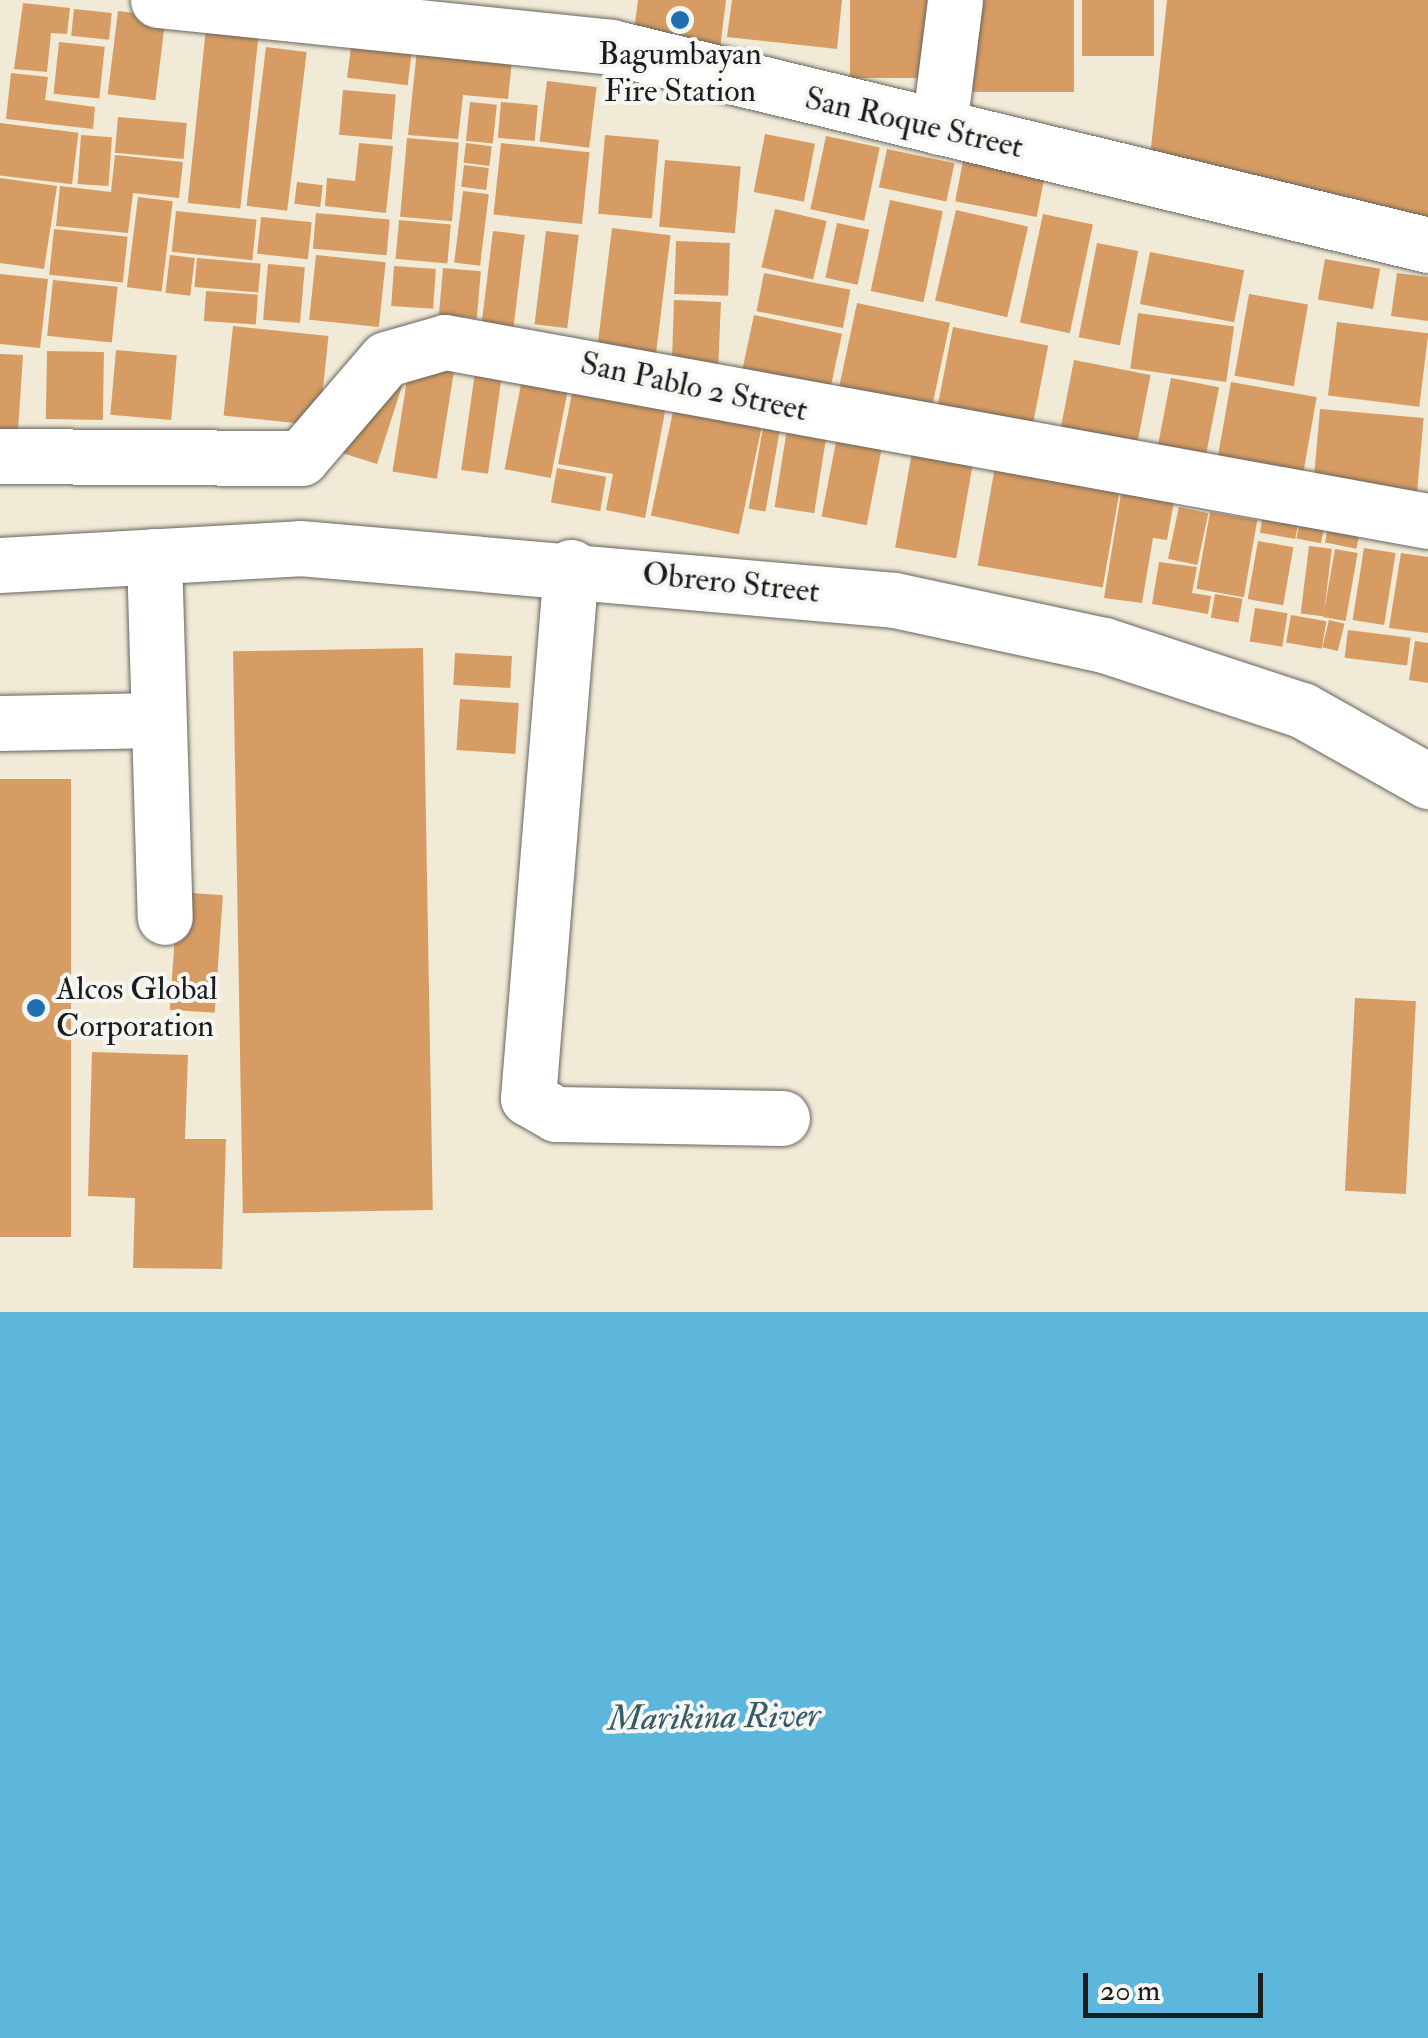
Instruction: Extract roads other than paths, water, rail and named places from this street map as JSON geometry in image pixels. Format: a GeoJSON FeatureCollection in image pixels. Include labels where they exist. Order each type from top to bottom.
{"type":"FeatureCollection","features":[{"type":"Feature","properties":{"kind":"street","name":"San Roque Street"},"geometry":{"type":"LineString","coordinates":[[158,0],[612,47],[1428,245]]}},
{"type":"Feature","properties":{"kind":"street"},"geometry":{"type":"LineString","coordinates":[[939,126],[955,0]]}},
{"type":"Feature","properties":{"kind":"street","name":"San Pablo 2 Street"},"geometry":{"type":"LineString","coordinates":[[0,456],[301,458],[386,359],[444,342],[1428,522]]}},
{"type":"Feature","properties":{"kind":"street","name":"Obrero Street"},"geometry":{"type":"LineString","coordinates":[[0,565],[300,548],[570,567],[894,600],[1104,644],[1302,710],[1428,782]]}},
{"type":"Feature","properties":{"kind":"street"},"geometry":{"type":"LineString","coordinates":[[154,556],[165,917]]}},
{"type":"Feature","properties":{"kind":"street"},"geometry":{"type":"LineString","coordinates":[[570,567],[528,1098],[556,1114],[782,1118]]}},
{"type":"Feature","properties":{"kind":"street"},"geometry":{"type":"LineString","coordinates":[[0,723],[157,720]]}},
{"type":"Feature","properties":{"kind":"water","name":"Marikina River"},"geometry":{"type":"Polygon","coordinates":[[[0,1312],[1428,1312],[1428,2038],[0,2038],[0,1312]]]}},
{"type":"Feature","properties":{"kind":"place","name":"Bagumbayan Fire Station"},"geometry":{"type":"Point","coordinates":[680,20]}},
{"type":"Feature","properties":{"kind":"place","name":"Alcos Global Corporation"},"geometry":{"type":"Point","coordinates":[36,1008]}}]}
